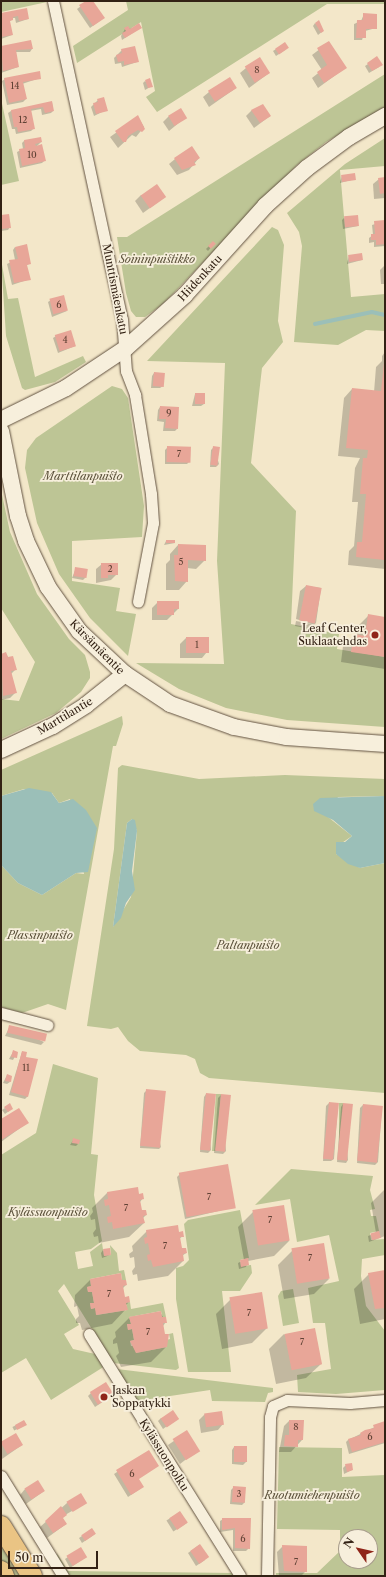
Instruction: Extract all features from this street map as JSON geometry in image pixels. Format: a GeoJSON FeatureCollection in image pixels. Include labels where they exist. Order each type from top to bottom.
{"type":"FeatureCollection","features":[{"type":"Feature","properties":{"kind":"highway"},"geometry":{"type":"LineString","coordinates":[[1,1526],[32,1576]]}},
{"type":"Feature","properties":{"kind":"highway"},"geometry":{"type":"LineString","coordinates":[[1,1571],[4,1576]]}},
{"type":"Feature","properties":{"kind":"street","name":"Munttismäenkatu"},"geometry":{"type":"LineString","coordinates":[[53,1],[122,319],[126,348],[126,371],[135,395],[152,508],[152,523],[138,602]]}},
{"type":"Feature","properties":{"kind":"street","name":"Hiidenkatu"},"geometry":{"type":"LineString","coordinates":[[1,420],[66,388],[126,348],[184,295],[265,206],[307,168],[349,137],[385,116]]}},
{"type":"Feature","properties":{"kind":"street","name":"Kärsämäentie"},"geometry":{"type":"LineString","coordinates":[[1,431],[18,516],[48,587],[79,631],[125,674],[170,704],[234,728],[287,737],[385,744]]}},
{"type":"Feature","properties":{"kind":"street","name":"Marttilantie"},"geometry":{"type":"LineString","coordinates":[[1,750],[58,723],[86,705],[125,674]]}},
{"type":"Feature","properties":{"kind":"street"},"geometry":{"type":"LineString","coordinates":[[1,1013],[47,1024]]}},
{"type":"Feature","properties":{"kind":"street","name":"Kylässuonpolku"},"geometry":{"type":"LineString","coordinates":[[89,1334],[240,1576]]}},
{"type":"Feature","properties":{"kind":"street"},"geometry":{"type":"LineString","coordinates":[[267,1576],[270,1417],[273,1406],[284,1400],[350,1403],[385,1400]]}},
{"type":"Feature","properties":{"kind":"street"},"geometry":{"type":"LineString","coordinates":[[1,1476],[62,1576]]}},
{"type":"Feature","properties":{"kind":"green space"},"geometry":{"type":"Polygon","coordinates":[[[1,1],[47,1],[47,2],[1,12],[1,1]]]}},
{"type":"Feature","properties":{"kind":"green space"},"geometry":{"type":"Polygon","coordinates":[[[126,1],[385,1],[385,4],[327,4],[157,112],[146,97],[155,91],[141,22],[77,63],[73,46],[128,10],[126,1]]]}},
{"type":"Feature","properties":{"kind":"green space","name":"Soininpuistikko"},"geometry":{"type":"Polygon","coordinates":[[[385,74],[385,107],[326,142],[297,165],[163,304],[145,317],[136,317],[131,311],[126,293],[117,237],[127,237],[385,74]]]}},
{"type":"Feature","properties":{"kind":"green space"},"geometry":{"type":"Polygon","coordinates":[[[1,99],[19,181],[1,185],[1,99]]]}},
{"type":"Feature","properties":{"kind":"green space"},"geometry":{"type":"Polygon","coordinates":[[[385,138],[385,166],[340,170],[351,297],[385,294],[385,331],[366,330],[338,345],[294,342],[302,246],[299,232],[287,213],[345,164],[385,138]]]}},
{"type":"Feature","properties":{"kind":"green space"},"geometry":{"type":"Polygon","coordinates":[[[272,227],[278,230],[284,245],[278,321],[283,342],[262,368],[251,463],[296,511],[291,624],[339,634],[337,649],[385,657],[385,727],[287,720],[226,708],[179,689],[136,663],[224,664],[217,561],[225,363],[147,361],[272,227]]]}},
{"type":"Feature","properties":{"kind":"green space"},"geometry":{"type":"Polygon","coordinates":[[[1,259],[8,299],[18,298],[35,377],[83,356],[86,362],[55,382],[25,390],[22,388],[6,336],[1,259]]]}},
{"type":"Feature","properties":{"kind":"green space","name":"Marttilanpuisto"},"geometry":{"type":"Polygon","coordinates":[[[112,386],[122,389],[128,398],[144,506],[142,537],[72,541],[72,581],[120,588],[116,611],[136,614],[128,656],[90,618],[59,574],[37,523],[25,468],[27,450],[36,438],[112,386]]]}},
{"type":"Feature","properties":{"kind":"green space"},"geometry":{"type":"Polygon","coordinates":[[[1,490],[10,532],[37,594],[69,639],[85,655],[90,672],[90,678],[81,692],[56,713],[1,739],[1,699],[19,701],[35,662],[1,608],[1,490]]]}},
{"type":"Feature","properties":{"kind":"green space","name":"Plassinpuisto"},"geometry":{"type":"Polygon","coordinates":[[[122,716],[123,724],[116,746],[113,746],[66,1010],[48,1004],[22,1013],[1,1007],[1,865],[18,883],[42,895],[76,873],[84,874],[70,799],[59,803],[52,793],[24,789],[1,796],[1,770],[122,716]]]}},
{"type":"Feature","properties":{"kind":"green space","name":"Paltanpuisto"},"geometry":{"type":"Polygon","coordinates":[[[122,765],[199,779],[285,775],[385,779],[385,796],[338,797],[328,817],[352,836],[336,847],[336,854],[360,868],[385,863],[385,1093],[209,1078],[200,1073],[195,1059],[186,1055],[140,1051],[128,1041],[118,1027],[111,1029],[87,1026],[114,849],[118,768],[122,765]],[[132,819],[127,823],[113,927],[131,897],[137,831],[132,819]]]}},
{"type":"Feature","properties":{"kind":"green space","name":"Kylässuonpuisto"},"geometry":{"type":"Polygon","coordinates":[[[53,1064],[98,1078],[91,1154],[98,1155],[94,1195],[102,1241],[91,1249],[75,1252],[78,1269],[93,1266],[90,1252],[102,1243],[104,1256],[111,1255],[110,1245],[117,1253],[119,1271],[124,1270],[126,1280],[122,1280],[121,1273],[90,1279],[91,1286],[87,1287],[88,1292],[92,1292],[94,1303],[90,1303],[91,1309],[95,1308],[97,1315],[127,1310],[126,1303],[130,1302],[131,1309],[163,1303],[166,1317],[162,1317],[161,1311],[129,1317],[131,1324],[127,1324],[128,1330],[132,1329],[134,1340],[130,1341],[131,1346],[135,1346],[136,1353],[167,1347],[166,1340],[170,1339],[169,1334],[173,1333],[179,1368],[176,1370],[113,1363],[64,1284],[58,1291],[79,1325],[64,1334],[73,1349],[95,1354],[105,1366],[51,1400],[26,1358],[1,1373],[1,1155],[36,1133],[53,1064]]]}},
{"type":"Feature","properties":{"kind":"green space"},"geometry":{"type":"Polygon","coordinates":[[[216,1094],[221,1094],[216,1151],[212,1151],[216,1094]]]}},
{"type":"Feature","properties":{"kind":"green space"},"geometry":{"type":"Polygon","coordinates":[[[339,1103],[343,1103],[343,1159],[339,1159],[339,1103]]]}},
{"type":"Feature","properties":{"kind":"green space"},"geometry":{"type":"Polygon","coordinates":[[[291,1169],[373,1176],[370,1190],[375,1209],[370,1210],[371,1216],[376,1216],[379,1231],[370,1233],[371,1240],[385,1239],[385,1255],[362,1259],[361,1276],[366,1306],[385,1331],[385,1390],[336,1394],[298,1392],[297,1375],[331,1369],[325,1323],[313,1323],[308,1288],[339,1281],[329,1235],[297,1242],[290,1199],[255,1205],[291,1169]]]}},
{"type":"Feature","properties":{"kind":"green space"},"geometry":{"type":"Polygon","coordinates":[[[240,1210],[249,1258],[240,1260],[241,1266],[251,1265],[252,1273],[240,1291],[222,1291],[231,1372],[188,1372],[176,1299],[176,1268],[183,1266],[189,1260],[184,1224],[188,1220],[240,1210]]]}},
{"type":"Feature","properties":{"kind":"green space"},"geometry":{"type":"Polygon","coordinates":[[[293,1289],[299,1323],[283,1326],[278,1296],[281,1291],[293,1289]]]}},
{"type":"Feature","properties":{"kind":"green space"},"geometry":{"type":"Polygon","coordinates":[[[117,1369],[273,1388],[273,1392],[268,1393],[265,1402],[212,1401],[210,1390],[137,1401],[117,1369]]]}},
{"type":"Feature","properties":{"kind":"green space","name":"Ruotumiehenpuisto"},"geometry":{"type":"Polygon","coordinates":[[[279,1447],[342,1448],[342,1477],[385,1475],[385,1576],[276,1576],[276,1573],[317,1573],[338,1553],[338,1569],[378,1569],[378,1529],[277,1529],[279,1447]]]}},
{"type":"Feature","properties":{"kind":"green space"},"geometry":{"type":"Polygon","coordinates":[[[1,1542],[22,1576],[11,1576],[1,1560],[1,1542]]]}},
{"type":"Feature","properties":{"kind":"green space"},"geometry":{"type":"Polygon","coordinates":[[[57,1553],[68,1571],[234,1573],[236,1576],[68,1576],[58,1561],[57,1553]]]}},
{"type":"Feature","properties":{"kind":"water"},"geometry":{"type":"Polygon","coordinates":[[[29,788],[51,792],[59,803],[73,799],[86,810],[97,828],[88,872],[76,873],[42,895],[18,883],[1,865],[1,796],[29,788]]]}},
{"type":"Feature","properties":{"kind":"water"},"geometry":{"type":"Polygon","coordinates":[[[385,796],[385,863],[360,868],[348,864],[336,854],[336,842],[345,842],[352,836],[333,820],[314,811],[313,804],[320,798],[385,796]]]}},
{"type":"Feature","properties":{"kind":"water"},"geometry":{"type":"Polygon","coordinates":[[[132,819],[135,820],[137,831],[132,871],[135,890],[126,903],[121,918],[113,927],[127,823],[132,819]]]}},
{"type":"Feature","properties":{"kind":"building"},"geometry":{"type":"Polygon","coordinates":[[[86,1],[93,1],[105,18],[93,26],[79,5],[86,1]]]}},
{"type":"Feature","properties":{"kind":"building"},"geometry":{"type":"Polygon","coordinates":[[[27,8],[29,19],[19,21],[18,16],[13,17],[13,20],[10,21],[13,35],[1,37],[1,13],[27,8]]]}},
{"type":"Feature","properties":{"kind":"building"},"geometry":{"type":"Polygon","coordinates":[[[363,13],[377,14],[377,29],[366,29],[366,38],[356,38],[357,20],[363,20],[363,13]]]}},
{"type":"Feature","properties":{"kind":"building"},"geometry":{"type":"Polygon","coordinates":[[[319,20],[324,31],[321,33],[315,23],[319,20]]]}},
{"type":"Feature","properties":{"kind":"building"},"geometry":{"type":"Polygon","coordinates":[[[139,23],[142,28],[125,38],[122,33],[126,31],[124,28],[128,26],[130,29],[139,23]]]}},
{"type":"Feature","properties":{"kind":"building"},"geometry":{"type":"Polygon","coordinates":[[[31,40],[33,49],[16,50],[19,67],[3,71],[1,46],[31,40]]]}},
{"type":"Feature","properties":{"kind":"building"},"geometry":{"type":"Polygon","coordinates":[[[329,41],[347,68],[324,83],[317,72],[327,65],[317,48],[329,41]]]}},
{"type":"Feature","properties":{"kind":"building"},"geometry":{"type":"Polygon","coordinates":[[[285,42],[289,48],[279,55],[275,49],[285,42]]]}},
{"type":"Feature","properties":{"kind":"building"},"geometry":{"type":"Polygon","coordinates":[[[135,46],[139,62],[124,65],[124,61],[118,62],[116,55],[122,53],[121,49],[135,46]]]}},
{"type":"Feature","properties":{"kind":"building"},"geometry":{"type":"Polygon","coordinates":[[[377,56],[383,65],[372,71],[367,63],[377,56]]]}},
{"type":"Feature","properties":{"kind":"building"},"geometry":{"type":"Polygon","coordinates":[[[260,57],[270,73],[255,83],[245,67],[260,57]]]}},
{"type":"Feature","properties":{"kind":"building"},"geometry":{"type":"Polygon","coordinates":[[[40,71],[41,79],[23,82],[27,99],[9,103],[4,78],[40,71]]]}},
{"type":"Feature","properties":{"kind":"building"},"geometry":{"type":"Polygon","coordinates":[[[230,77],[237,88],[215,102],[208,91],[230,77]]]}},
{"type":"Feature","properties":{"kind":"building"},"geometry":{"type":"Polygon","coordinates":[[[150,78],[153,87],[148,88],[145,80],[150,78]]]}},
{"type":"Feature","properties":{"kind":"building"},"geometry":{"type":"Polygon","coordinates":[[[104,97],[108,111],[96,114],[93,103],[98,102],[97,99],[104,97]]]}},
{"type":"Feature","properties":{"kind":"building"},"geometry":{"type":"Polygon","coordinates":[[[52,101],[54,111],[45,113],[43,107],[31,109],[35,129],[18,132],[17,127],[14,127],[11,110],[52,101]]]}},
{"type":"Feature","properties":{"kind":"building"},"geometry":{"type":"Polygon","coordinates":[[[263,104],[271,116],[260,123],[251,110],[263,104]]]}},
{"type":"Feature","properties":{"kind":"building"},"geometry":{"type":"Polygon","coordinates":[[[181,108],[187,118],[174,126],[168,116],[181,108]]]}},
{"type":"Feature","properties":{"kind":"building"},"geometry":{"type":"Polygon","coordinates":[[[138,115],[145,129],[142,132],[138,130],[128,136],[126,142],[123,142],[115,131],[138,115]]]}},
{"type":"Feature","properties":{"kind":"building"},"geometry":{"type":"Polygon","coordinates":[[[41,137],[42,142],[35,144],[36,146],[42,144],[46,161],[22,166],[19,149],[25,148],[24,140],[41,137]]]}},
{"type":"Feature","properties":{"kind":"building"},"geometry":{"type":"Polygon","coordinates":[[[192,146],[200,158],[194,162],[196,165],[182,170],[174,158],[192,146]]]}},
{"type":"Feature","properties":{"kind":"building"},"geometry":{"type":"Polygon","coordinates":[[[355,173],[356,180],[342,182],[341,175],[355,173]]]}},
{"type":"Feature","properties":{"kind":"building"},"geometry":{"type":"Polygon","coordinates":[[[385,177],[385,193],[380,194],[378,178],[385,177]]]}},
{"type":"Feature","properties":{"kind":"building"},"geometry":{"type":"Polygon","coordinates":[[[157,184],[166,197],[150,209],[141,195],[157,184]]]}},
{"type":"Feature","properties":{"kind":"building"},"geometry":{"type":"Polygon","coordinates":[[[9,214],[11,228],[1,229],[1,215],[9,214]]]}},
{"type":"Feature","properties":{"kind":"building"},"geometry":{"type":"Polygon","coordinates":[[[358,215],[359,226],[345,227],[344,216],[358,215]]]}},
{"type":"Feature","properties":{"kind":"building"},"geometry":{"type":"Polygon","coordinates":[[[385,220],[385,244],[376,245],[376,240],[371,240],[371,234],[375,234],[374,221],[385,220]]]}},
{"type":"Feature","properties":{"kind":"building"},"geometry":{"type":"Polygon","coordinates":[[[213,241],[216,244],[211,249],[208,246],[213,241]]]}},
{"type":"Feature","properties":{"kind":"building"},"geometry":{"type":"Polygon","coordinates":[[[27,244],[31,264],[27,265],[31,280],[14,283],[9,260],[18,259],[15,247],[27,244]]]}},
{"type":"Feature","properties":{"kind":"building"},"geometry":{"type":"Polygon","coordinates":[[[362,253],[363,260],[349,262],[348,255],[362,253]]]}},
{"type":"Feature","properties":{"kind":"building"},"geometry":{"type":"Polygon","coordinates":[[[64,295],[68,311],[53,314],[49,299],[64,295]]]}},
{"type":"Feature","properties":{"kind":"building"},"geometry":{"type":"Polygon","coordinates":[[[71,330],[76,346],[60,351],[55,335],[71,330]]]}},
{"type":"Feature","properties":{"kind":"building"},"geometry":{"type":"Polygon","coordinates":[[[384,363],[385,560],[356,557],[357,542],[362,542],[366,494],[360,494],[363,458],[367,458],[368,450],[346,448],[352,388],[381,391],[384,363]]]}},
{"type":"Feature","properties":{"kind":"building"},"geometry":{"type":"Polygon","coordinates":[[[154,372],[165,373],[164,387],[153,386],[154,372]]]}},
{"type":"Feature","properties":{"kind":"building"},"geometry":{"type":"Polygon","coordinates":[[[195,393],[205,393],[205,404],[195,404],[195,393]]]}},
{"type":"Feature","properties":{"kind":"building"},"geometry":{"type":"Polygon","coordinates":[[[160,406],[179,407],[178,429],[165,428],[166,419],[159,419],[160,406]]]}},
{"type":"Feature","properties":{"kind":"building"},"geometry":{"type":"Polygon","coordinates":[[[167,446],[191,447],[190,463],[166,462],[167,446]]]}},
{"type":"Feature","properties":{"kind":"building"},"geometry":{"type":"Polygon","coordinates":[[[213,446],[220,447],[217,466],[210,465],[213,446]]]}},
{"type":"Feature","properties":{"kind":"building"},"geometry":{"type":"Polygon","coordinates":[[[166,540],[175,540],[175,543],[166,543],[166,540]]]}},
{"type":"Feature","properties":{"kind":"building"},"geometry":{"type":"Polygon","coordinates":[[[178,544],[206,545],[206,561],[188,560],[188,582],[175,581],[174,555],[178,555],[178,544]]]}},
{"type":"Feature","properties":{"kind":"building"},"geometry":{"type":"Polygon","coordinates":[[[101,563],[118,563],[118,575],[108,575],[108,578],[101,578],[101,563]]]}},
{"type":"Feature","properties":{"kind":"building"},"geometry":{"type":"Polygon","coordinates":[[[75,567],[88,569],[86,578],[74,576],[75,567]]]}},
{"type":"Feature","properties":{"kind":"building"},"geometry":{"type":"Polygon","coordinates":[[[306,585],[322,588],[315,623],[299,620],[306,585]]]}},
{"type":"Feature","properties":{"kind":"building"},"geometry":{"type":"Polygon","coordinates":[[[157,601],[179,601],[179,609],[174,609],[174,615],[157,615],[157,601]]]}},
{"type":"Feature","properties":{"kind":"building","name":"Leaf Center, Suklaatehdas"},"geometry":{"type":"Polygon","coordinates":[[[368,614],[385,617],[385,657],[351,652],[354,634],[365,636],[368,614]]]}},
{"type":"Feature","properties":{"kind":"building"},"geometry":{"type":"Polygon","coordinates":[[[186,637],[209,637],[209,653],[186,653],[186,637]]]}},
{"type":"Feature","properties":{"kind":"building"},"geometry":{"type":"Polygon","coordinates":[[[6,652],[8,657],[13,656],[17,670],[11,671],[17,693],[3,696],[1,654],[6,652]]]}},
{"type":"Feature","properties":{"kind":"building"},"geometry":{"type":"Polygon","coordinates":[[[9,1025],[47,1034],[45,1042],[7,1033],[9,1025]]]}},
{"type":"Feature","properties":{"kind":"building"},"geometry":{"type":"Polygon","coordinates":[[[13,1050],[18,1052],[17,1058],[11,1057],[13,1050]]]}},
{"type":"Feature","properties":{"kind":"building"},"geometry":{"type":"Polygon","coordinates":[[[22,1051],[27,1052],[26,1057],[38,1059],[28,1097],[11,1092],[22,1051]]]}},
{"type":"Feature","properties":{"kind":"building"},"geometry":{"type":"Polygon","coordinates":[[[7,1074],[12,1076],[11,1082],[5,1081],[7,1074]]]}},
{"type":"Feature","properties":{"kind":"building"},"geometry":{"type":"Polygon","coordinates":[[[146,1089],[166,1091],[160,1148],[140,1146],[146,1089]]]}},
{"type":"Feature","properties":{"kind":"building"},"geometry":{"type":"Polygon","coordinates":[[[206,1093],[216,1094],[210,1151],[200,1150],[206,1093]]]}},
{"type":"Feature","properties":{"kind":"building"},"geometry":{"type":"Polygon","coordinates":[[[221,1094],[231,1095],[225,1152],[215,1151],[221,1094]]]}},
{"type":"Feature","properties":{"kind":"building"},"geometry":{"type":"Polygon","coordinates":[[[329,1102],[339,1103],[333,1160],[323,1159],[329,1102]]]}},
{"type":"Feature","properties":{"kind":"building"},"geometry":{"type":"Polygon","coordinates":[[[10,1103],[13,1109],[8,1112],[4,1107],[10,1103]]]}},
{"type":"Feature","properties":{"kind":"building"},"geometry":{"type":"Polygon","coordinates":[[[343,1103],[353,1104],[347,1161],[337,1160],[343,1103]]]}},
{"type":"Feature","properties":{"kind":"building"},"geometry":{"type":"Polygon","coordinates":[[[363,1104],[383,1106],[377,1163],[357,1161],[363,1104]]]}},
{"type":"Feature","properties":{"kind":"building"},"geometry":{"type":"Polygon","coordinates":[[[19,1108],[29,1123],[1,1140],[1,1119],[19,1108]]]}},
{"type":"Feature","properties":{"kind":"building"},"geometry":{"type":"Polygon","coordinates":[[[73,1138],[80,1140],[79,1144],[72,1143],[73,1138]]]}},
{"type":"Feature","properties":{"kind":"building"},"geometry":{"type":"Polygon","coordinates":[[[228,1164],[236,1208],[187,1217],[179,1173],[228,1164]]]}},
{"type":"Feature","properties":{"kind":"building"},"geometry":{"type":"Polygon","coordinates":[[[138,1187],[139,1194],[143,1193],[144,1199],[140,1200],[142,1210],[146,1210],[147,1215],[143,1216],[145,1223],[113,1229],[112,1222],[108,1223],[107,1217],[111,1216],[109,1205],[105,1206],[104,1200],[108,1199],[107,1192],[138,1187]]]}},
{"type":"Feature","properties":{"kind":"building"},"geometry":{"type":"Polygon","coordinates":[[[284,1205],[290,1241],[258,1246],[252,1210],[284,1205]]]}},
{"type":"Feature","properties":{"kind":"building"},"geometry":{"type":"Polygon","coordinates":[[[178,1225],[179,1232],[183,1231],[184,1237],[180,1237],[182,1248],[186,1248],[187,1253],[183,1254],[184,1261],[153,1267],[151,1260],[148,1261],[147,1255],[150,1254],[148,1243],[145,1244],[144,1238],[147,1237],[146,1230],[178,1225]]]}},
{"type":"Feature","properties":{"kind":"building"},"geometry":{"type":"Polygon","coordinates":[[[379,1231],[381,1238],[372,1240],[370,1233],[379,1231]]]}},
{"type":"Feature","properties":{"kind":"building"},"geometry":{"type":"Polygon","coordinates":[[[324,1243],[330,1279],[297,1284],[291,1248],[324,1243]]]}},
{"type":"Feature","properties":{"kind":"building"},"geometry":{"type":"Polygon","coordinates":[[[110,1248],[111,1255],[104,1256],[103,1249],[110,1248]]]}},
{"type":"Feature","properties":{"kind":"building"},"geometry":{"type":"Polygon","coordinates":[[[248,1258],[249,1265],[241,1267],[240,1260],[248,1258]]]}},
{"type":"Feature","properties":{"kind":"building"},"geometry":{"type":"Polygon","coordinates":[[[385,1270],[385,1308],[375,1309],[368,1273],[385,1270]]]}},
{"type":"Feature","properties":{"kind":"building"},"geometry":{"type":"Polygon","coordinates":[[[121,1273],[122,1280],[126,1280],[127,1285],[123,1286],[125,1297],[129,1296],[130,1302],[126,1303],[128,1310],[96,1315],[95,1308],[91,1309],[90,1303],[94,1303],[92,1292],[88,1292],[87,1287],[91,1286],[90,1279],[121,1273]]]}},
{"type":"Feature","properties":{"kind":"building"},"geometry":{"type":"Polygon","coordinates":[[[262,1292],[268,1329],[235,1334],[229,1297],[262,1292]]]}},
{"type":"Feature","properties":{"kind":"building"},"geometry":{"type":"Polygon","coordinates":[[[161,1311],[162,1317],[166,1317],[167,1323],[163,1323],[165,1334],[169,1334],[167,1347],[136,1353],[130,1341],[134,1340],[132,1329],[128,1330],[127,1324],[131,1324],[129,1317],[161,1311]]]}},
{"type":"Feature","properties":{"kind":"building"},"geometry":{"type":"Polygon","coordinates":[[[315,1328],[322,1364],[292,1370],[285,1334],[315,1328]]]}},
{"type":"Feature","properties":{"kind":"building"},"geometry":{"type":"Polygon","coordinates":[[[106,1382],[114,1395],[98,1405],[90,1392],[106,1382]]]}},
{"type":"Feature","properties":{"kind":"building"},"geometry":{"type":"Polygon","coordinates":[[[173,1410],[179,1419],[167,1428],[161,1418],[173,1410]]]}},
{"type":"Feature","properties":{"kind":"building"},"geometry":{"type":"Polygon","coordinates":[[[222,1411],[224,1425],[206,1427],[204,1414],[222,1411]]]}},
{"type":"Feature","properties":{"kind":"building"},"geometry":{"type":"Polygon","coordinates":[[[24,1420],[27,1425],[17,1430],[15,1425],[24,1420]]]}},
{"type":"Feature","properties":{"kind":"building"},"geometry":{"type":"Polygon","coordinates":[[[289,1420],[304,1420],[303,1440],[298,1440],[298,1447],[284,1446],[285,1435],[289,1435],[289,1420]]]}},
{"type":"Feature","properties":{"kind":"building"},"geometry":{"type":"Polygon","coordinates":[[[385,1421],[385,1442],[352,1452],[348,1439],[361,1435],[360,1433],[365,1430],[374,1428],[373,1425],[385,1421]]]}},
{"type":"Feature","properties":{"kind":"building"},"geometry":{"type":"Polygon","coordinates":[[[187,1430],[200,1451],[186,1460],[173,1439],[187,1430]]]}},
{"type":"Feature","properties":{"kind":"building"},"geometry":{"type":"Polygon","coordinates":[[[16,1433],[23,1445],[7,1454],[1,1442],[16,1433]]]}},
{"type":"Feature","properties":{"kind":"building"},"geometry":{"type":"Polygon","coordinates":[[[234,1446],[247,1446],[247,1462],[234,1462],[234,1446]]]}},
{"type":"Feature","properties":{"kind":"building"},"geometry":{"type":"Polygon","coordinates":[[[149,1450],[159,1466],[139,1479],[144,1487],[131,1495],[116,1470],[149,1450]]]}},
{"type":"Feature","properties":{"kind":"building"},"geometry":{"type":"Polygon","coordinates":[[[352,1463],[353,1470],[347,1472],[345,1464],[352,1463]]]}},
{"type":"Feature","properties":{"kind":"building"},"geometry":{"type":"Polygon","coordinates":[[[38,1480],[45,1491],[31,1500],[24,1488],[38,1480]]]}},
{"type":"Feature","properties":{"kind":"building"},"geometry":{"type":"Polygon","coordinates":[[[233,1486],[246,1487],[245,1503],[232,1502],[233,1486]]]}},
{"type":"Feature","properties":{"kind":"building"},"geometry":{"type":"Polygon","coordinates":[[[81,1493],[87,1503],[73,1512],[66,1502],[81,1493]]]}},
{"type":"Feature","properties":{"kind":"building"},"geometry":{"type":"Polygon","coordinates":[[[61,1506],[67,1515],[63,1518],[67,1524],[53,1533],[45,1521],[61,1506]]]}},
{"type":"Feature","properties":{"kind":"building"},"geometry":{"type":"Polygon","coordinates":[[[180,1511],[188,1523],[177,1530],[169,1518],[180,1511]]]}},
{"type":"Feature","properties":{"kind":"building"},"geometry":{"type":"Polygon","coordinates":[[[222,1518],[251,1518],[250,1549],[235,1548],[235,1528],[222,1530],[222,1518]]]}},
{"type":"Feature","properties":{"kind":"building"},"geometry":{"type":"Polygon","coordinates":[[[92,1528],[96,1534],[85,1541],[81,1535],[92,1528]]]}},
{"type":"Feature","properties":{"kind":"building"},"geometry":{"type":"Polygon","coordinates":[[[200,1544],[209,1557],[199,1564],[190,1551],[200,1544]]]}},
{"type":"Feature","properties":{"kind":"building"},"geometry":{"type":"Polygon","coordinates":[[[282,1545],[307,1546],[307,1572],[284,1571],[282,1545]]]}},
{"type":"Feature","properties":{"kind":"building"},"geometry":{"type":"Polygon","coordinates":[[[81,1547],[87,1557],[73,1566],[66,1556],[81,1547]]]}},
{"type":"Feature","properties":{"kind":"waterway"},"geometry":{"type":"LineString","coordinates":[[315,324],[372,312],[385,315]]}},
{"type":"Feature","properties":{"kind":"place","name":"Leaf Center, Suklaatehdas"},"geometry":{"type":"Point","coordinates":[375,635]}},
{"type":"Feature","properties":{"kind":"place","name":"Jaskan Soppatykki"},"geometry":{"type":"Point","coordinates":[104,1397]}}]}
